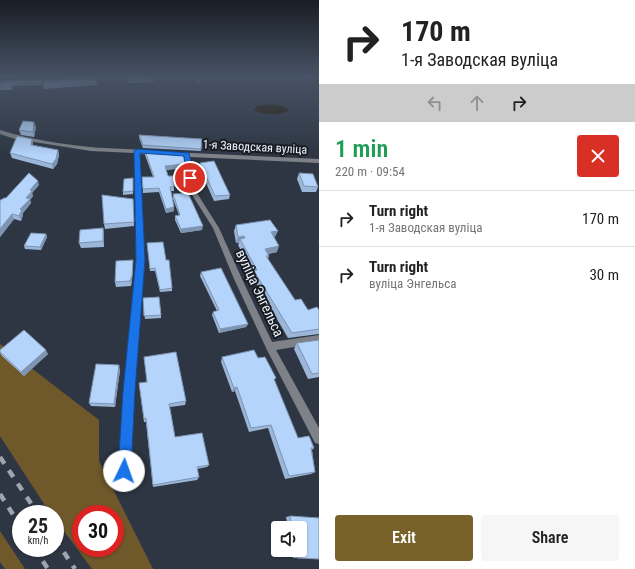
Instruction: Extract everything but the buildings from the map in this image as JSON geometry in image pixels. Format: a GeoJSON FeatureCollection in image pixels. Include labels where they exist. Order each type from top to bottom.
{"type":"FeatureCollection","features":[{"type":"Feature","properties":{"kind":"street"},"geometry":{"type":"LineString","coordinates":[[0,132],[15,137],[91,149],[158,153]]}},
{"type":"Feature","properties":{"kind":"street"},"geometry":{"type":"LineString","coordinates":[[124,471],[140,260],[137,151]]}},
{"type":"Feature","properties":{"kind":"street","name":"1-я Заводская вуліца"},"geometry":{"type":"LineString","coordinates":[[165,153],[319,161]]}},
{"type":"Feature","properties":{"kind":"street","name":"вуліца Энгельса"},"geometry":{"type":"LineString","coordinates":[[187,155],[192,190],[216,228],[270,347],[319,439]]}},
{"type":"Feature","properties":{"kind":"street"},"geometry":{"type":"LineString","coordinates":[[270,347],[319,339]]}},
{"type":"Feature","properties":{"kind":"shaded area"},"geometry":{"type":"Polygon","coordinates":[[[278,105],[289,110],[277,114],[267,114],[255,111],[254,109],[257,106],[278,105]]]}},
{"type":"Feature","properties":{"kind":"shaded area"},"geometry":{"type":"Polygon","coordinates":[[[0,344],[99,420],[99,461],[121,505],[72,505],[72,542],[64,531],[64,505],[45,505],[0,436],[0,344]]]}},
{"type":"Feature","properties":{"kind":"shaded area"},"geometry":{"type":"Polygon","coordinates":[[[124,511],[153,569],[92,569],[83,557],[124,557],[124,511]]]}},
{"type":"Feature","properties":{"kind":"shaded area"},"geometry":{"type":"Polygon","coordinates":[[[0,531],[12,549],[12,557],[17,557],[25,569],[5,569],[0,562],[0,531]]]}},
{"type":"Feature","properties":{"kind":"railway"},"geometry":{"type":"LineString","coordinates":[[0,457],[32,505]]}},
{"type":"Feature","properties":{"kind":"railway"},"geometry":{"type":"LineString","coordinates":[[0,494],[12,513]]}},
{"type":"Feature","properties":{"kind":"railway"},"geometry":{"type":"LineString","coordinates":[[64,552],[75,569]]}},
{"type":"Feature","properties":{"kind":"railway"},"geometry":{"type":"LineString","coordinates":[[40,557],[48,569]]}},
{"type":"Feature","properties":{"kind":"route"},"geometry":{"type":"LineString","coordinates":[[124,471],[140,260],[137,151],[187,155],[190,178]]}}]}
